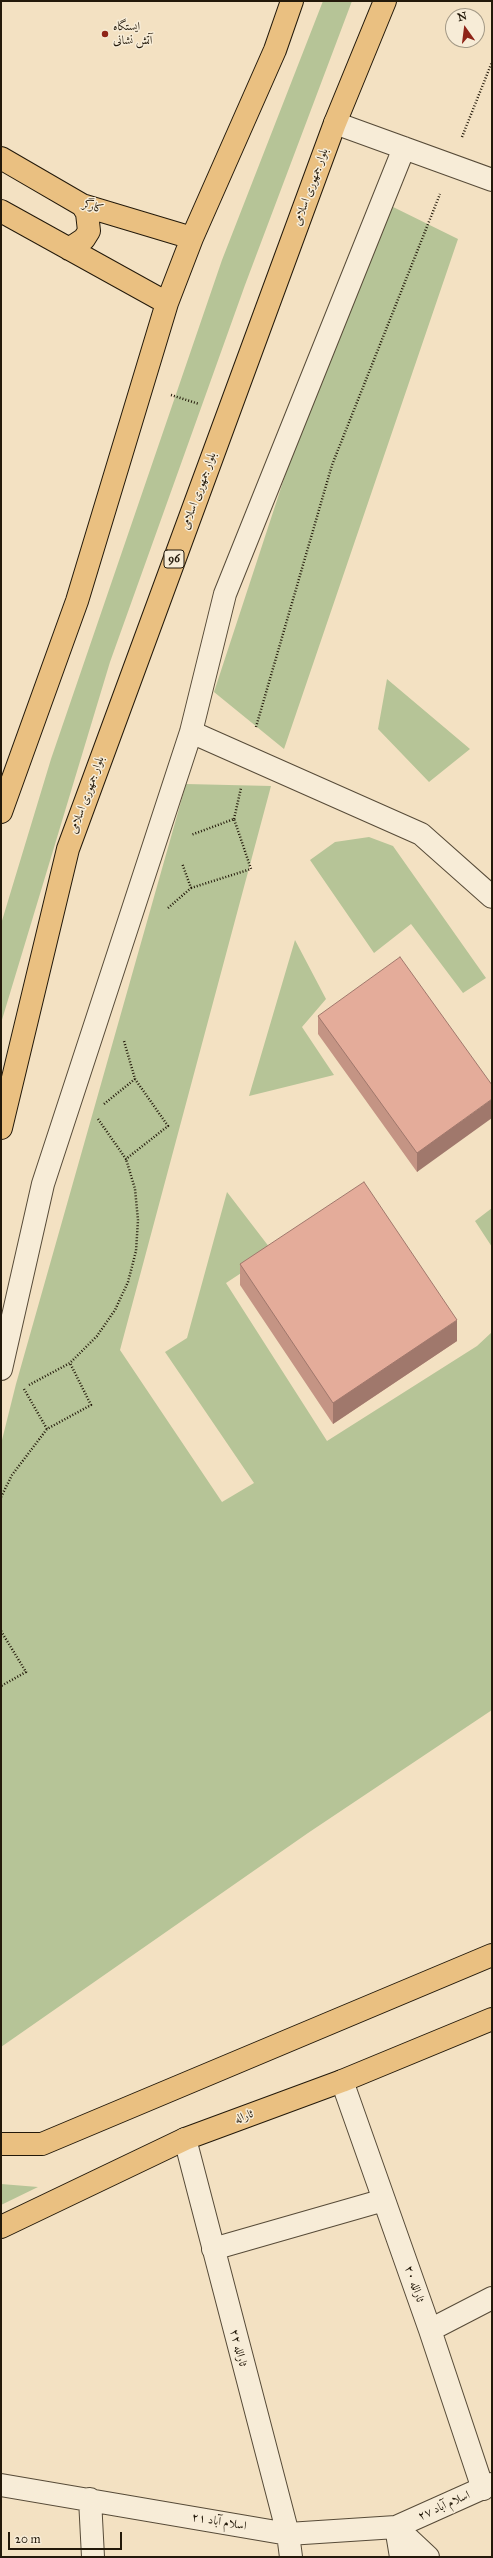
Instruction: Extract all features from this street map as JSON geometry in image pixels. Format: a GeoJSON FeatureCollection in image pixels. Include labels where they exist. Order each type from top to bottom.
{"type":"FeatureCollection","features":[{"type":"Feature","properties":{"kind":"main road"},"geometry":{"type":"LineString","coordinates":[[1,812],[77,601],[167,303],[192,238],[275,50],[292,1]]}},
{"type":"Feature","properties":{"kind":"main road","name":"بلوار جمهوری اسلامی"},"geometry":{"type":"LineString","coordinates":[[1,1128],[68,849],[335,123],[385,1]]}},
{"type":"Feature","properties":{"kind":"main road","name":"کارگر"},"geometry":{"type":"LineString","coordinates":[[1,158],[82,205],[192,238]]}},
{"type":"Feature","properties":{"kind":"main road"},"geometry":{"type":"LineString","coordinates":[[69,249],[84,239],[89,231],[87,213],[82,205]]}},
{"type":"Feature","properties":{"kind":"main road"},"geometry":{"type":"LineString","coordinates":[[1,211],[167,303]]}},
{"type":"Feature","properties":{"kind":"main road"},"geometry":{"type":"LineString","coordinates":[[1,2144],[42,2144],[492,1955]]}},
{"type":"Feature","properties":{"kind":"main road","name":"ثاراله"},"geometry":{"type":"LineString","coordinates":[[1,2227],[185,2139],[342,2081],[492,2019]]}},
{"type":"Feature","properties":{"kind":"street"},"geometry":{"type":"LineString","coordinates":[[335,123],[492,180]]}},
{"type":"Feature","properties":{"kind":"street"},"geometry":{"type":"LineString","coordinates":[[1,1369],[43,1184],[191,732],[225,594],[404,148]]}},
{"type":"Feature","properties":{"kind":"street"},"geometry":{"type":"LineString","coordinates":[[191,732],[421,834],[492,897]]}},
{"type":"Feature","properties":{"kind":"street","name":"ثارالله ۲۰"},"geometry":{"type":"LineString","coordinates":[[342,2081],[430,2330],[488,2486]]}},
{"type":"Feature","properties":{"kind":"street","name":"ثارالله ۲۲"},"geometry":{"type":"LineString","coordinates":[[185,2139],[288,2534],[291,2557]]}},
{"type":"Feature","properties":{"kind":"street"},"geometry":{"type":"LineString","coordinates":[[213,2249],[384,2200]]}},
{"type":"Feature","properties":{"kind":"street"},"geometry":{"type":"LineString","coordinates":[[430,2330],[492,2298]]}},
{"type":"Feature","properties":{"kind":"street","name":"اسلام آباد ۲۱"},"geometry":{"type":"LineString","coordinates":[[1,2485],[288,2534],[396,2527]]}},
{"type":"Feature","properties":{"kind":"street","name":"اسلام آباد ۲۷"},"geometry":{"type":"LineString","coordinates":[[396,2527],[488,2486]]}},
{"type":"Feature","properties":{"kind":"street"},"geometry":{"type":"LineString","coordinates":[[90,2499],[93,2557]]}},
{"type":"Feature","properties":{"kind":"street"},"geometry":{"type":"LineString","coordinates":[[396,2527],[401,2557]]}},
{"type":"Feature","properties":{"kind":"street"},"geometry":{"type":"LineString","coordinates":[[396,2527],[428,2557]]}},
{"type":"Feature","properties":{"kind":"path"},"geometry":{"type":"LineString","coordinates":[[164,912],[191,888],[251,869],[234,819],[248,757],[332,465],[492,62]]}},
{"type":"Feature","properties":{"kind":"path"},"geometry":{"type":"LineString","coordinates":[[142,386],[228,412]]}},
{"type":"Feature","properties":{"kind":"path"},"geometry":{"type":"LineString","coordinates":[[189,836],[234,819]]}},
{"type":"Feature","properties":{"kind":"path"},"geometry":{"type":"LineString","coordinates":[[182,861],[191,888]]}},
{"type":"Feature","properties":{"kind":"path"},"geometry":{"type":"LineString","coordinates":[[124,1035],[135,1079],[168,1126],[126,1160]]}},
{"type":"Feature","properties":{"kind":"path"},"geometry":{"type":"LineString","coordinates":[[99,1108],[135,1079]]}},
{"type":"Feature","properties":{"kind":"path"},"geometry":{"type":"LineString","coordinates":[[47,1429],[24,1388],[70,1363],[97,1336],[115,1310],[128,1282],[136,1251],[138,1220],[135,1189],[126,1160],[93,1112]]}},
{"type":"Feature","properties":{"kind":"path"},"geometry":{"type":"LineString","coordinates":[[1,1497],[12,1475],[47,1429],[91,1405],[70,1363]]}},
{"type":"Feature","properties":{"kind":"path"},"geometry":{"type":"LineString","coordinates":[[1,1632],[26,1672],[1,1686]]}},
{"type":"Feature","properties":{"kind":"green space"},"geometry":{"type":"Polygon","coordinates":[[[323,1],[352,1],[245,285],[110,662],[1,1023],[1,924],[51,759],[222,260],[323,1]]]}},
{"type":"Feature","properties":{"kind":"green space"},"geometry":{"type":"Polygon","coordinates":[[[385,203],[458,239],[284,749],[214,692],[300,430],[385,203]]]}},
{"type":"Feature","properties":{"kind":"green space"},"geometry":{"type":"Polygon","coordinates":[[[387,679],[470,749],[429,782],[378,729],[387,679]]]}},
{"type":"Feature","properties":{"kind":"green space"},"geometry":{"type":"Polygon","coordinates":[[[186,784],[271,786],[120,1350],[222,1502],[254,1483],[165,1352],[187,1338],[227,1192],[273,1252],[226,1283],[327,1441],[477,1346],[492,1332],[492,1710],[308,1833],[1,2047],[1,1444],[16,1384],[186,784]]]}},
{"type":"Feature","properties":{"kind":"green space"},"geometry":{"type":"Polygon","coordinates":[[[369,837],[393,846],[486,978],[463,993],[411,924],[374,953],[310,860],[335,842],[369,837]]]}},
{"type":"Feature","properties":{"kind":"green space"},"geometry":{"type":"Polygon","coordinates":[[[295,940],[326,999],[302,1027],[334,1075],[249,1096],[295,940]]]}},
{"type":"Feature","properties":{"kind":"green space"},"geometry":{"type":"Polygon","coordinates":[[[492,1208],[492,1247],[475,1221],[492,1208]]]}},
{"type":"Feature","properties":{"kind":"green space"},"geometry":{"type":"Polygon","coordinates":[[[1,2184],[38,2187],[1,2205],[1,2184]]]}},
{"type":"Feature","properties":{"kind":"building"},"geometry":{"type":"Polygon","coordinates":[[[400,957],[492,1085],[492,1099],[417,1153],[318,1016],[400,957]]]}},
{"type":"Feature","properties":{"kind":"building"},"geometry":{"type":"Polygon","coordinates":[[[364,1182],[457,1320],[333,1403],[240,1264],[364,1182]]]}},
{"type":"Feature","properties":{"kind":"place","name":"ایستگاه آتش نشانی"},"geometry":{"type":"Point","coordinates":[105,34]}}]}
